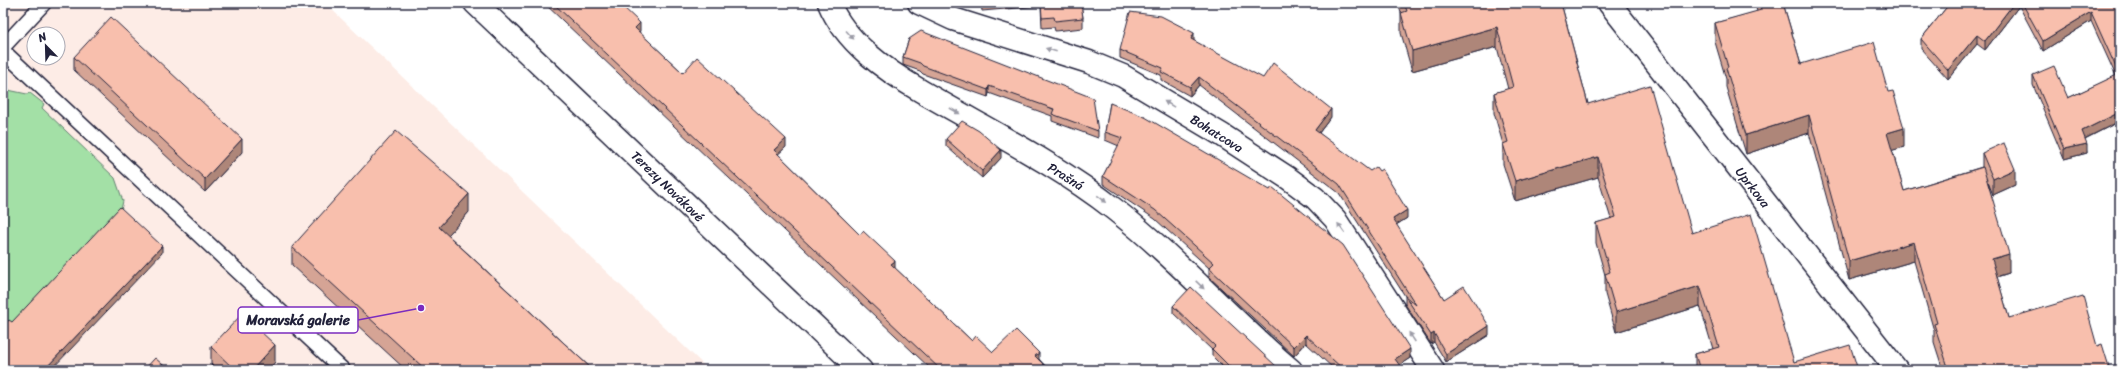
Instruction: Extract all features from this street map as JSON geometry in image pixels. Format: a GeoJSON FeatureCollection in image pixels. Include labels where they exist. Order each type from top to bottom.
{"type":"FeatureCollection","features":[{"type":"Feature","properties":{"kind":"street","name":"Terezy Novákové"},"geometry":{"type":"LineString","coordinates":[[474,3],[861,370]]}},
{"type":"Feature","properties":{"kind":"street","name":"Prašná"},"geometry":{"type":"LineString","coordinates":[[829,3],[835,18],[863,50],[900,79],[1040,160],[1091,191],[1116,210],[1190,276],[1291,370]]}},
{"type":"Feature","properties":{"kind":"street","name":"Bohatcova"},"geometry":{"type":"LineString","coordinates":[[919,3],[953,19],[1089,62],[1123,76],[1222,135],[1288,178],[1315,198],[1335,219],[1433,370]]}},
{"type":"Feature","properties":{"kind":"street","name":"Uprkova"},"geometry":{"type":"LineString","coordinates":[[1609,3],[1897,370]]}},
{"type":"Feature","properties":{"kind":"lane"},"geometry":{"type":"LineString","coordinates":[[3,47],[44,3]]}},
{"type":"Feature","properties":{"kind":"lane"},"geometry":{"type":"LineString","coordinates":[[3,51],[343,370]]}},
{"type":"Feature","properties":{"kind":"shaded area"},"geometry":{"type":"Polygon","coordinates":[[[3,3],[325,3],[709,370],[3,370],[3,3]]]}},
{"type":"Feature","properties":{"kind":"green space"},"geometry":{"type":"Polygon","coordinates":[[[8,90],[27,94],[30,93],[44,104],[42,108],[115,178],[123,201],[120,214],[3,334],[3,92],[8,90]]]}},
{"type":"Feature","properties":{"kind":"building"},"geometry":{"type":"Polygon","coordinates":[[[553,3],[612,3],[615,5],[616,3],[619,3],[640,23],[635,28],[683,73],[697,57],[786,139],[774,150],[860,235],[863,231],[895,261],[891,264],[972,341],[976,336],[993,352],[1016,330],[1039,353],[1035,356],[1049,370],[941,370],[553,3]]]}},
{"type":"Feature","properties":{"kind":"building"},"geometry":{"type":"Polygon","coordinates":[[[1041,3],[1081,3],[1083,18],[1055,21],[1054,17],[1042,18],[1041,3]]]}},
{"type":"Feature","properties":{"kind":"building"},"geometry":{"type":"Polygon","coordinates":[[[1404,3],[1561,3],[1588,104],[1650,85],[1692,233],[1751,214],[1794,362],[1850,345],[1858,370],[1700,370],[1695,354],[1719,347],[1700,286],[1616,312],[1605,274],[1610,272],[1596,223],[1616,217],[1598,157],[1515,181],[1503,144],[1508,142],[1494,93],[1513,87],[1497,27],[1412,51],[1401,13],[1407,11],[1404,3]]]}},
{"type":"Feature","properties":{"kind":"building"},"geometry":{"type":"Polygon","coordinates":[[[1760,3],[1783,3],[1801,64],[1874,42],[1888,92],[1893,91],[1904,128],[1887,133],[1904,191],[1983,167],[2009,254],[1992,259],[2009,318],[2083,296],[2097,346],[2102,344],[2110,370],[1949,370],[1934,324],[1937,323],[1914,242],[1849,261],[1809,115],[1746,135],[1726,68],[1728,67],[1715,23],[1761,10],[1760,3]]]}},
{"type":"Feature","properties":{"kind":"building"},"geometry":{"type":"Polygon","coordinates":[[[1950,3],[2014,3],[1985,41],[1977,35],[1948,70],[1921,39],[1950,3]]]}},
{"type":"Feature","properties":{"kind":"building"},"geometry":{"type":"Polygon","coordinates":[[[2022,3],[2120,3],[2120,112],[2082,131],[2087,144],[2064,149],[2033,75],[2054,66],[2068,98],[2119,74],[2091,12],[2043,41],[2022,3]]]}},
{"type":"Feature","properties":{"kind":"building"},"geometry":{"type":"Polygon","coordinates":[[[1130,12],[1161,16],[1194,33],[1191,39],[1263,78],[1273,63],[1331,109],[1315,130],[1370,171],[1376,167],[1379,171],[1382,169],[1407,210],[1393,219],[1444,299],[1464,286],[1489,326],[1446,354],[1434,333],[1431,335],[1405,296],[1416,305],[1339,184],[1199,77],[1190,87],[1161,72],[1163,68],[1120,50],[1130,12]]]}},
{"type":"Feature","properties":{"kind":"building"},"geometry":{"type":"Polygon","coordinates":[[[111,17],[242,139],[205,179],[74,57],[111,17]]]}},
{"type":"Feature","properties":{"kind":"building"},"geometry":{"type":"Polygon","coordinates":[[[921,31],[1093,98],[1098,131],[1052,114],[1054,109],[989,86],[988,90],[903,57],[909,39],[921,31]]]}},
{"type":"Feature","properties":{"kind":"building"},"geometry":{"type":"Polygon","coordinates":[[[1110,103],[1145,117],[1270,190],[1272,187],[1343,245],[1410,349],[1395,359],[1403,370],[1344,370],[1306,335],[1294,347],[1209,268],[1214,263],[1155,210],[1103,176],[1122,138],[1105,132],[1110,103]]]}},
{"type":"Feature","properties":{"kind":"building"},"geometry":{"type":"Polygon","coordinates":[[[962,121],[979,131],[1001,150],[982,171],[946,139],[962,121]]]}},
{"type":"Feature","properties":{"kind":"building"},"geometry":{"type":"Polygon","coordinates":[[[396,131],[469,194],[439,227],[593,370],[426,370],[292,247],[396,131]]]}},
{"type":"Feature","properties":{"kind":"building"},"geometry":{"type":"Polygon","coordinates":[[[2004,143],[2015,169],[1993,179],[1982,153],[2004,143]]]}},
{"type":"Feature","properties":{"kind":"building"},"geometry":{"type":"Polygon","coordinates":[[[120,207],[162,246],[44,370],[3,370],[3,326],[9,320],[12,322],[120,207]]]}},
{"type":"Feature","properties":{"kind":"building"},"geometry":{"type":"Polygon","coordinates":[[[1191,287],[1276,366],[1272,370],[1246,370],[1244,367],[1240,370],[1233,370],[1212,349],[1215,346],[1173,306],[1191,287]]]}},
{"type":"Feature","properties":{"kind":"building"},"geometry":{"type":"Polygon","coordinates":[[[242,314],[275,345],[252,370],[235,370],[211,347],[242,314]]]}},
{"type":"Feature","properties":{"kind":"building"},"geometry":{"type":"Polygon","coordinates":[[[155,358],[169,370],[144,370],[155,358]]]}},
{"type":"Feature","properties":{"kind":"place","name":"Moravská galerie"},"geometry":{"type":"Point","coordinates":[421,308]}}]}
